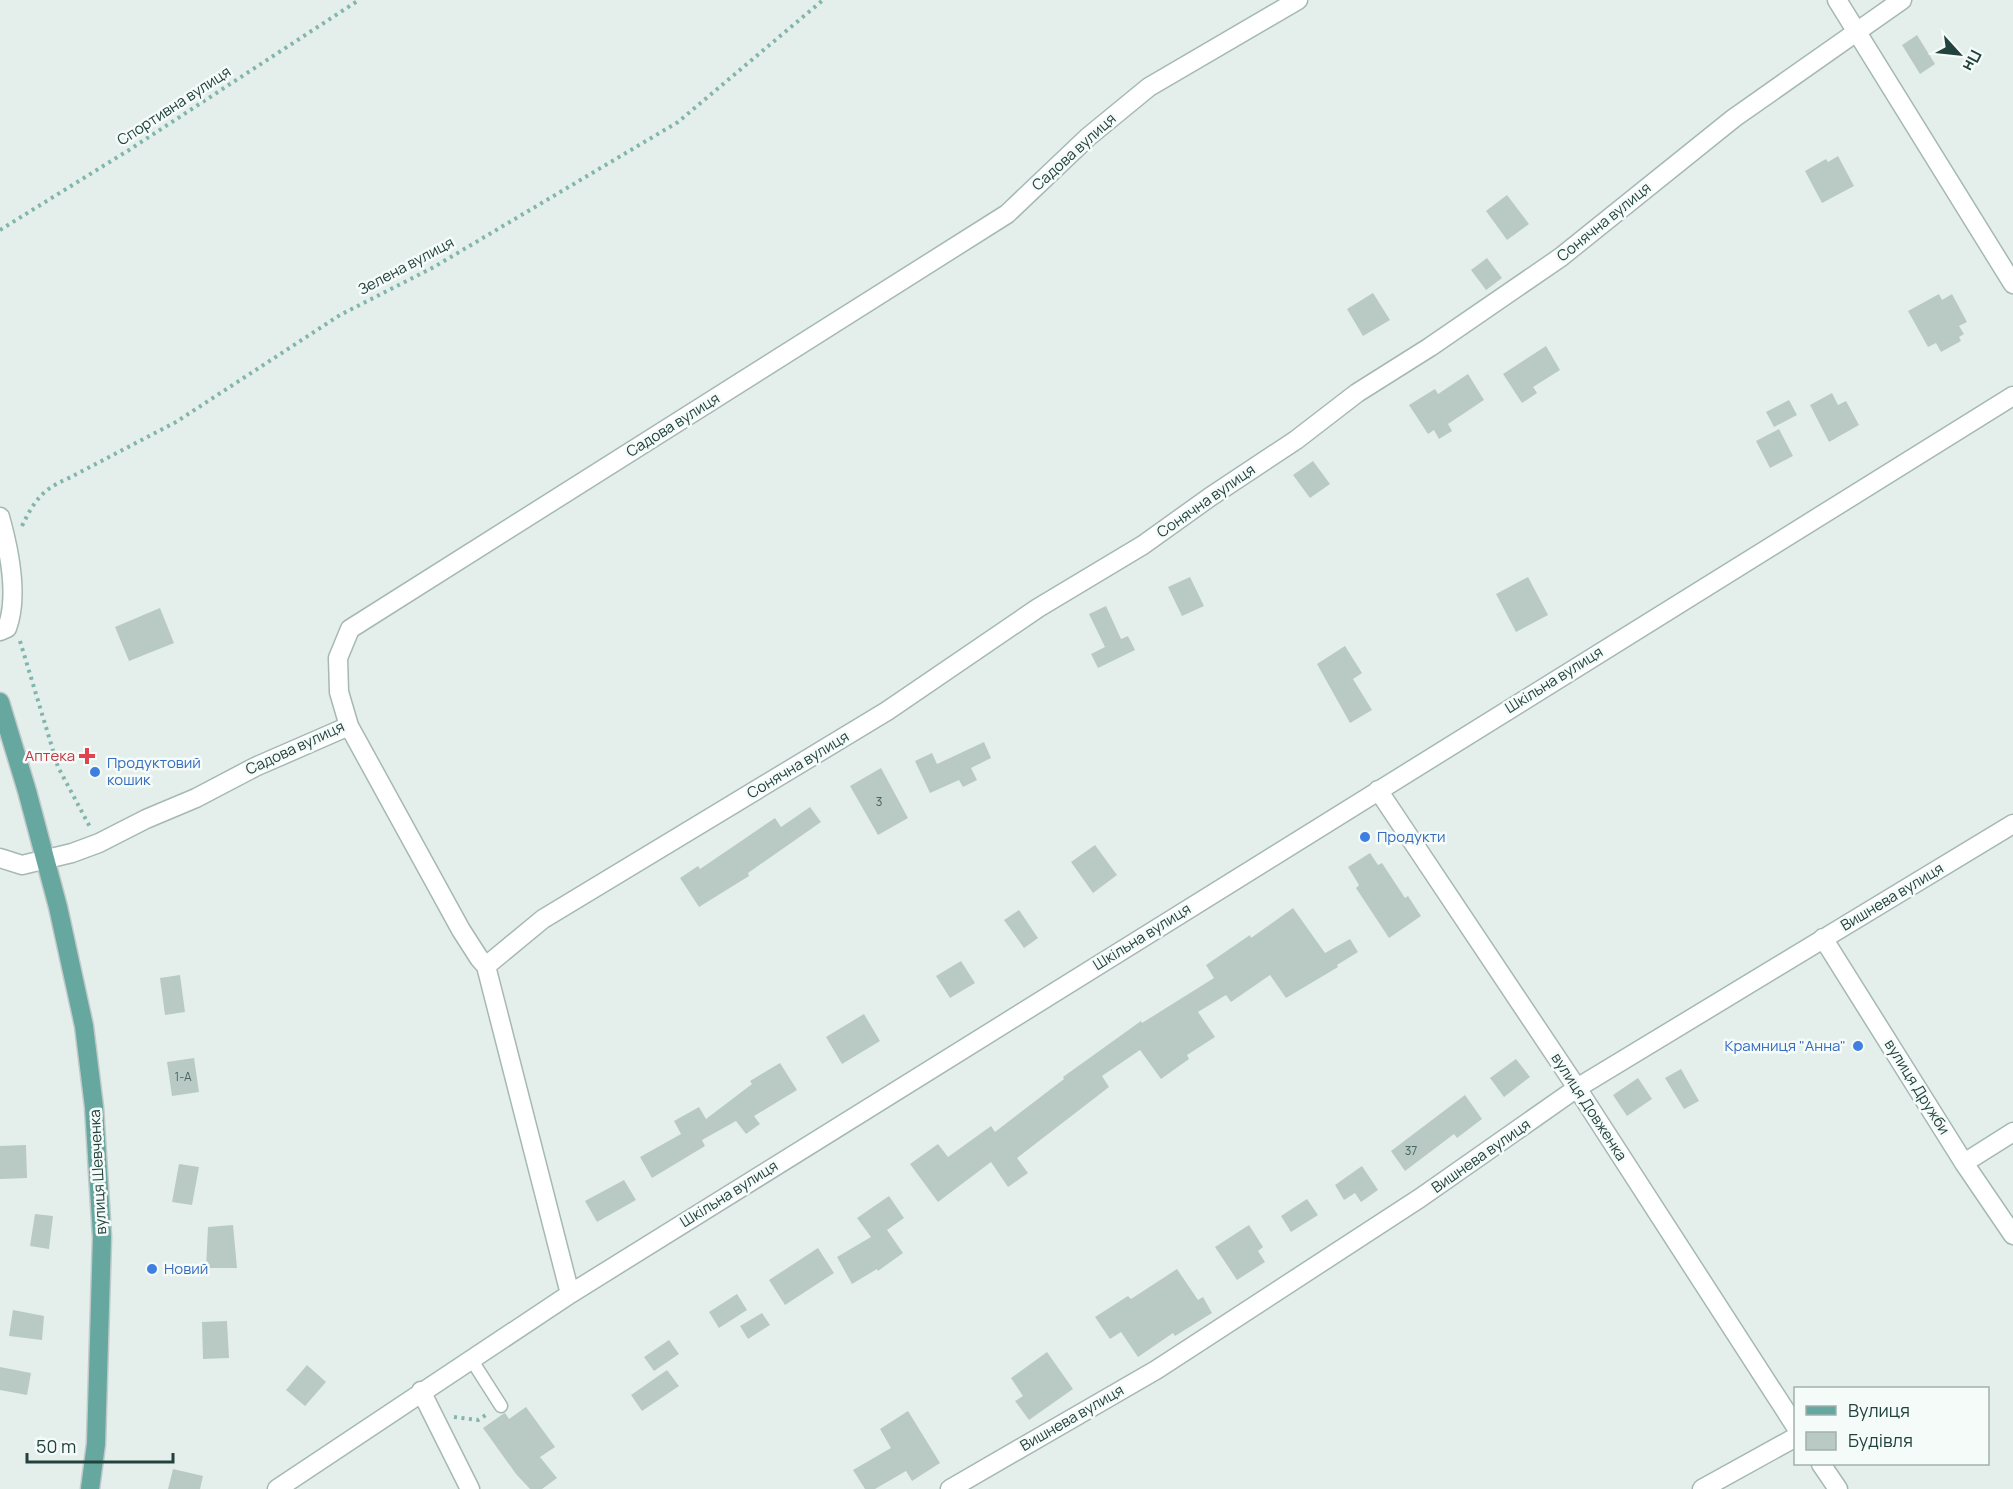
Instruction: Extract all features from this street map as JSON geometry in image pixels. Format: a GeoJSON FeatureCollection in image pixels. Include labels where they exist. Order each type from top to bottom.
{"type":"FeatureCollection","features":[{"type":"Feature","properties":{"kind":"main road","name":"вулиця Шевченка"},"geometry":{"type":"LineString","coordinates":[[0,702],[27,790],[58,907],[84,1026],[94,1107],[102,1237],[96,1444],[90,1489]]}},
{"type":"Feature","properties":{"kind":"street","name":"Садова вулиця"},"geometry":{"type":"LineString","coordinates":[[0,858],[22,866],[99,843],[146,819],[196,798],[255,767],[349,726],[339,692],[338,658],[350,629],[1007,214],[1088,137],[1149,87],[1298,0]]}},
{"type":"Feature","properties":{"kind":"street"},"geometry":{"type":"LineString","coordinates":[[1837,0],[2013,284]]}},
{"type":"Feature","properties":{"kind":"street","name":"Сонячна вулиця"},"geometry":{"type":"LineString","coordinates":[[486,966],[543,919],[887,711],[1038,608],[1143,545],[1296,440],[1357,393],[1430,347],[1561,256],[1734,118],[1902,0]]}},
{"type":"Feature","properties":{"kind":"street","name":"Шкільна вулиця"},"geometry":{"type":"LineString","coordinates":[[277,1489],[421,1391],[570,1294],[2013,396]]}},
{"type":"Feature","properties":{"kind":"street"},"geometry":{"type":"LineString","coordinates":[[0,517],[9,552],[12,615],[7,628],[0,631]]}},
{"type":"Feature","properties":{"kind":"street"},"geometry":{"type":"LineString","coordinates":[[349,726],[460,930],[486,966],[570,1294]]}},
{"type":"Feature","properties":{"kind":"street","name":"вулиця Довженка"},"geometry":{"type":"LineString","coordinates":[[1378,790],[1577,1088],[1794,1424]]}},
{"type":"Feature","properties":{"kind":"street","name":"Вишнева вулиця"},"geometry":{"type":"LineString","coordinates":[[950,1489],[1156,1370],[1420,1198],[1577,1088],[2013,825]]}},
{"type":"Feature","properties":{"kind":"street","name":"вулиця Дружби"},"geometry":{"type":"LineString","coordinates":[[1823,938],[1964,1163],[2013,1235]]}},
{"type":"Feature","properties":{"kind":"street"},"geometry":{"type":"LineString","coordinates":[[1964,1163],[2013,1132]]}},
{"type":"Feature","properties":{"kind":"street"},"geometry":{"type":"LineString","coordinates":[[421,1391],[470,1489]]}},
{"type":"Feature","properties":{"kind":"street"},"geometry":{"type":"LineString","coordinates":[[1702,1489],[1794,1438]]}},
{"type":"Feature","properties":{"kind":"street"},"geometry":{"type":"LineString","coordinates":[[1822,1465],[1838,1489]]}},
{"type":"Feature","properties":{"kind":"lane"},"geometry":{"type":"LineString","coordinates":[[471,1359],[501,1406]]}},
{"type":"Feature","properties":{"kind":"path","name":"Спортивна вулиця"},"geometry":{"type":"LineString","coordinates":[[0,230],[129,150],[359,0]]}},
{"type":"Feature","properties":{"kind":"path","name":"Зелена вулиця"},"geometry":{"type":"LineString","coordinates":[[9,552],[37,499],[53,485],[176,422],[340,315],[434,267],[678,122],[823,0]]}},
{"type":"Feature","properties":{"kind":"path"},"geometry":{"type":"LineString","coordinates":[[12,615],[58,767],[99,843]]}},
{"type":"Feature","properties":{"kind":"path"},"geometry":{"type":"LineString","coordinates":[[433,1414],[478,1420],[501,1406]]}},
{"type":"Feature","properties":{"kind":"building"},"geometry":{"type":"Polygon","coordinates":[[[1917,35],[1935,64],[1920,74],[1902,45],[1917,35]]]}},
{"type":"Feature","properties":{"kind":"building"},"geometry":{"type":"Polygon","coordinates":[[[1838,156],[1854,186],[1822,203],[1805,171],[1826,159],[1828,162],[1838,156]]]}},
{"type":"Feature","properties":{"kind":"building"},"geometry":{"type":"Polygon","coordinates":[[[1507,195],[1529,224],[1507,240],[1486,211],[1507,195]]]}},
{"type":"Feature","properties":{"kind":"building"},"geometry":{"type":"Polygon","coordinates":[[[1487,258],[1502,278],[1486,290],[1471,270],[1487,258]]]}},
{"type":"Feature","properties":{"kind":"building"},"geometry":{"type":"Polygon","coordinates":[[[1373,293],[1390,320],[1363,336],[1347,309],[1373,293]]]}},
{"type":"Feature","properties":{"kind":"building"},"geometry":{"type":"Polygon","coordinates":[[[1939,294],[1942,300],[1952,294],[1967,322],[1959,326],[1964,334],[1959,337],[1961,341],[1941,352],[1936,343],[1928,347],[1908,311],[1939,294]]]}},
{"type":"Feature","properties":{"kind":"building"},"geometry":{"type":"Polygon","coordinates":[[[1546,346],[1560,370],[1533,387],[1537,393],[1522,403],[1503,374],[1546,346]]]}},
{"type":"Feature","properties":{"kind":"building"},"geometry":{"type":"Polygon","coordinates":[[[1468,374],[1484,400],[1448,424],[1452,431],[1439,439],[1434,430],[1428,434],[1409,405],[1435,389],[1438,394],[1468,374]]]}},
{"type":"Feature","properties":{"kind":"building"},"geometry":{"type":"Polygon","coordinates":[[[1832,393],[1838,405],[1846,401],[1859,425],[1829,442],[1810,405],[1832,393]]]}},
{"type":"Feature","properties":{"kind":"building"},"geometry":{"type":"Polygon","coordinates":[[[1789,400],[1797,415],[1774,427],[1766,412],[1789,400]]]}},
{"type":"Feature","properties":{"kind":"building"},"geometry":{"type":"Polygon","coordinates":[[[1779,429],[1793,456],[1770,468],[1756,441],[1779,429]]]}},
{"type":"Feature","properties":{"kind":"building"},"geometry":{"type":"Polygon","coordinates":[[[1313,461],[1330,484],[1310,498],[1293,475],[1313,461]]]}},
{"type":"Feature","properties":{"kind":"building"},"geometry":{"type":"Polygon","coordinates":[[[1190,577],[1204,606],[1182,616],[1168,587],[1190,577]]]}},
{"type":"Feature","properties":{"kind":"building"},"geometry":{"type":"Polygon","coordinates":[[[1528,577],[1548,615],[1516,632],[1496,594],[1528,577]]]}},
{"type":"Feature","properties":{"kind":"building"},"geometry":{"type":"Polygon","coordinates":[[[1106,606],[1121,639],[1128,636],[1135,650],[1098,668],[1091,654],[1105,647],[1089,614],[1106,606]]]}},
{"type":"Feature","properties":{"kind":"building"},"geometry":{"type":"Polygon","coordinates":[[[160,608],[174,643],[129,661],[115,627],[160,608]]]}},
{"type":"Feature","properties":{"kind":"building"},"geometry":{"type":"Polygon","coordinates":[[[1345,646],[1362,673],[1353,679],[1372,710],[1350,723],[1317,664],[1345,646]]]}},
{"type":"Feature","properties":{"kind":"building"},"geometry":{"type":"Polygon","coordinates":[[[984,742],[991,758],[971,768],[977,780],[963,787],[959,780],[930,793],[915,761],[932,753],[937,764],[984,742]]]}},
{"type":"Feature","properties":{"kind":"building"},"geometry":{"type":"Polygon","coordinates":[[[881,768],[908,818],[878,835],[850,786],[881,768]]]}},
{"type":"Feature","properties":{"kind":"building"},"geometry":{"type":"Polygon","coordinates":[[[810,807],[821,822],[748,873],[749,876],[699,907],[680,878],[698,866],[700,869],[775,818],[781,827],[810,807]]]}},
{"type":"Feature","properties":{"kind":"building"},"geometry":{"type":"Polygon","coordinates":[[[1095,845],[1117,875],[1093,893],[1071,862],[1095,845]]]}},
{"type":"Feature","properties":{"kind":"building"},"geometry":{"type":"Polygon","coordinates":[[[1370,853],[1378,865],[1382,863],[1405,898],[1408,896],[1421,916],[1389,938],[1356,888],[1359,885],[1348,867],[1370,853]]]}},
{"type":"Feature","properties":{"kind":"building"},"geometry":{"type":"Polygon","coordinates":[[[1293,908],[1325,953],[1350,939],[1358,952],[1337,965],[1338,967],[1286,998],[1270,975],[1231,1002],[1226,995],[1198,1012],[1215,1037],[1187,1055],[1189,1059],[1161,1079],[1140,1050],[1102,1076],[1109,1087],[1017,1158],[1028,1173],[1008,1187],[991,1162],[938,1202],[910,1164],[938,1144],[948,1157],[991,1126],[995,1132],[1064,1079],[1063,1077],[1141,1021],[1142,1023],[1214,978],[1206,965],[1250,935],[1251,938],[1293,908]]]}},
{"type":"Feature","properties":{"kind":"building"},"geometry":{"type":"Polygon","coordinates":[[[1019,910],[1038,938],[1024,948],[1004,920],[1019,910]]]}},
{"type":"Feature","properties":{"kind":"building"},"geometry":{"type":"Polygon","coordinates":[[[961,961],[975,983],[950,998],[936,976],[961,961]]]}},
{"type":"Feature","properties":{"kind":"building"},"geometry":{"type":"Polygon","coordinates":[[[180,975],[185,1012],[165,1015],[160,978],[180,975]]]}},
{"type":"Feature","properties":{"kind":"building"},"geometry":{"type":"Polygon","coordinates":[[[864,1014],[880,1041],[842,1064],[826,1037],[864,1014]]]}},
{"type":"Feature","properties":{"kind":"building"},"geometry":{"type":"Polygon","coordinates":[[[194,1058],[199,1092],[172,1096],[167,1062],[194,1058]]]}},
{"type":"Feature","properties":{"kind":"building"},"geometry":{"type":"Polygon","coordinates":[[[1516,1059],[1530,1077],[1504,1097],[1490,1078],[1516,1059]]]}},
{"type":"Feature","properties":{"kind":"building"},"geometry":{"type":"Polygon","coordinates":[[[780,1063],[797,1090],[754,1116],[760,1124],[746,1134],[736,1121],[702,1140],[705,1146],[652,1178],[640,1157],[681,1134],[674,1121],[699,1107],[706,1119],[752,1084],[750,1081],[780,1063]]]}},
{"type":"Feature","properties":{"kind":"building"},"geometry":{"type":"Polygon","coordinates":[[[1681,1069],[1699,1101],[1684,1109],[1665,1078],[1681,1069]]]}},
{"type":"Feature","properties":{"kind":"building"},"geometry":{"type":"Polygon","coordinates":[[[1638,1078],[1652,1099],[1627,1116],[1613,1095],[1638,1078]]]}},
{"type":"Feature","properties":{"kind":"building"},"geometry":{"type":"Polygon","coordinates":[[[1465,1095],[1482,1119],[1457,1138],[1454,1134],[1405,1171],[1391,1151],[1465,1095]]]}},
{"type":"Feature","properties":{"kind":"building"},"geometry":{"type":"Polygon","coordinates":[[[26,1145],[27,1178],[0,1179],[0,1146],[26,1145]]]}},
{"type":"Feature","properties":{"kind":"building"},"geometry":{"type":"Polygon","coordinates":[[[179,1164],[199,1167],[192,1205],[172,1202],[179,1164]]]}},
{"type":"Feature","properties":{"kind":"building"},"geometry":{"type":"Polygon","coordinates":[[[1362,1166],[1378,1190],[1361,1202],[1355,1193],[1344,1200],[1335,1185],[1362,1166]]]}},
{"type":"Feature","properties":{"kind":"building"},"geometry":{"type":"Polygon","coordinates":[[[624,1180],[636,1200],[597,1222],[585,1201],[624,1180]]]}},
{"type":"Feature","properties":{"kind":"building"},"geometry":{"type":"Polygon","coordinates":[[[889,1196],[904,1218],[887,1230],[903,1253],[878,1271],[877,1269],[852,1284],[837,1257],[871,1237],[857,1218],[889,1196]]]}},
{"type":"Feature","properties":{"kind":"building"},"geometry":{"type":"Polygon","coordinates":[[[1307,1199],[1318,1215],[1291,1232],[1281,1216],[1307,1199]]]}},
{"type":"Feature","properties":{"kind":"building"},"geometry":{"type":"Polygon","coordinates":[[[35,1214],[53,1216],[49,1249],[30,1246],[35,1214]]]}},
{"type":"Feature","properties":{"kind":"building"},"geometry":{"type":"Polygon","coordinates":[[[233,1225],[237,1268],[206,1268],[208,1227],[233,1225]]]}},
{"type":"Feature","properties":{"kind":"building"},"geometry":{"type":"Polygon","coordinates":[[[1249,1225],[1263,1247],[1258,1251],[1265,1262],[1237,1280],[1215,1247],[1249,1225]]]}},
{"type":"Feature","properties":{"kind":"building"},"geometry":{"type":"Polygon","coordinates":[[[818,1248],[834,1273],[785,1305],[769,1280],[818,1248]]]}},
{"type":"Feature","properties":{"kind":"building"},"geometry":{"type":"Polygon","coordinates":[[[1177,1269],[1198,1300],[1203,1297],[1212,1313],[1175,1336],[1173,1333],[1138,1357],[1121,1332],[1110,1339],[1095,1317],[1128,1296],[1131,1299],[1177,1269]]]}},
{"type":"Feature","properties":{"kind":"building"},"geometry":{"type":"Polygon","coordinates":[[[737,1294],[747,1310],[719,1328],[709,1312],[737,1294]]]}},
{"type":"Feature","properties":{"kind":"building"},"geometry":{"type":"Polygon","coordinates":[[[13,1310],[44,1316],[42,1340],[9,1336],[13,1310]]]}},
{"type":"Feature","properties":{"kind":"building"},"geometry":{"type":"Polygon","coordinates":[[[762,1313],[770,1325],[748,1339],[740,1326],[762,1313]]]}},
{"type":"Feature","properties":{"kind":"building"},"geometry":{"type":"Polygon","coordinates":[[[227,1321],[229,1358],[203,1359],[202,1322],[227,1321]]]}},
{"type":"Feature","properties":{"kind":"building"},"geometry":{"type":"Polygon","coordinates":[[[669,1340],[679,1354],[654,1371],[644,1357],[669,1340]]]}},
{"type":"Feature","properties":{"kind":"building"},"geometry":{"type":"Polygon","coordinates":[[[1047,1352],[1073,1389],[1029,1420],[1015,1401],[1023,1396],[1011,1378],[1047,1352]]]}},
{"type":"Feature","properties":{"kind":"building"},"geometry":{"type":"Polygon","coordinates":[[[307,1365],[326,1382],[305,1406],[286,1390],[307,1365]]]}},
{"type":"Feature","properties":{"kind":"building"},"geometry":{"type":"Polygon","coordinates":[[[0,1367],[31,1373],[27,1395],[0,1390],[0,1367]]]}},
{"type":"Feature","properties":{"kind":"building"},"geometry":{"type":"Polygon","coordinates":[[[667,1370],[679,1386],[642,1411],[631,1395],[667,1370]]]}},
{"type":"Feature","properties":{"kind":"building"},"geometry":{"type":"Polygon","coordinates":[[[526,1407],[555,1447],[540,1457],[557,1478],[542,1489],[530,1489],[516,1474],[483,1428],[505,1413],[509,1419],[526,1407]]]}},
{"type":"Feature","properties":{"kind":"building"},"geometry":{"type":"Polygon","coordinates":[[[908,1411],[940,1463],[912,1481],[906,1471],[875,1489],[865,1489],[853,1470],[891,1448],[880,1429],[908,1411]]]}},
{"type":"Feature","properties":{"kind":"building"},"geometry":{"type":"Polygon","coordinates":[[[173,1469],[203,1476],[200,1489],[168,1489],[173,1469]]]}},
{"type":"Feature","properties":{"kind":"place","name":"Аптека"},"geometry":{"type":"Point","coordinates":[87,756]}},
{"type":"Feature","properties":{"kind":"place","name":"Продуктовий кошик"},"geometry":{"type":"Point","coordinates":[95,772]}},
{"type":"Feature","properties":{"kind":"place","name":"Продукти"},"geometry":{"type":"Point","coordinates":[1365,837]}},
{"type":"Feature","properties":{"kind":"place","name":"Крамниця \"Анна\""},"geometry":{"type":"Point","coordinates":[1858,1046]}},
{"type":"Feature","properties":{"kind":"place","name":"Новий"},"geometry":{"type":"Point","coordinates":[152,1269]}}]}
